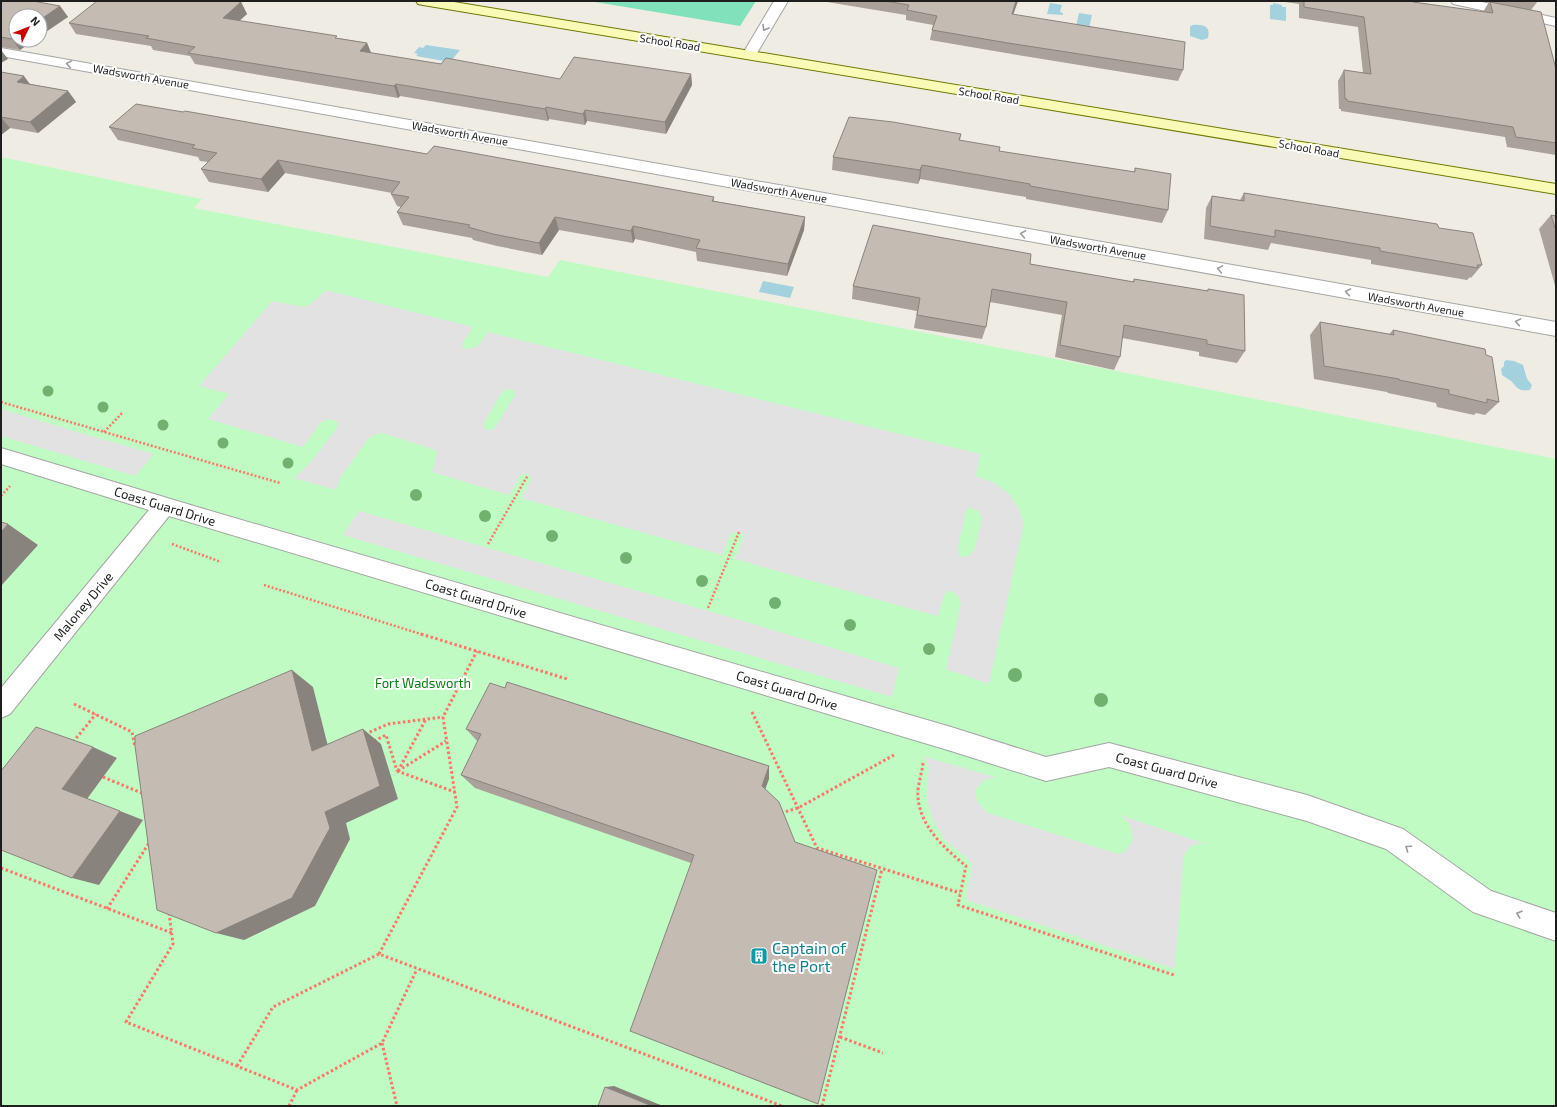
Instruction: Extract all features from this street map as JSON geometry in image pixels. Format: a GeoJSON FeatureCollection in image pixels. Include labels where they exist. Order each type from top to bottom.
{"type":"FeatureCollection","features":[{"type":"Feature","properties":{"kind":"main road","name":"School Road"},"geometry":{"type":"LineString","coordinates":[[423,1],[1556,189]]}},
{"type":"Feature","properties":{"kind":"street"},"geometry":{"type":"LineString","coordinates":[[749,55],[781,1]]}},
{"type":"Feature","properties":{"kind":"street"},"geometry":{"type":"LineString","coordinates":[[1458,1],[1556,22]]}},
{"type":"Feature","properties":{"kind":"street","name":"Wadsworth Avenue"},"geometry":{"type":"LineString","coordinates":[[1,52],[1556,329]]}},
{"type":"Feature","properties":{"kind":"street","name":"Coast Guard Drive"},"geometry":{"type":"LineString","coordinates":[[1,456],[936,734],[1046,770],[1109,755],[1307,808],[1394,838],[1484,902],[1556,927]]}},
{"type":"Feature","properties":{"kind":"street","name":"Maloney Drive"},"geometry":{"type":"LineString","coordinates":[[1,706],[165,506]]}},
{"type":"Feature","properties":{"kind":"path"},"geometry":{"type":"LineString","coordinates":[[1,402],[280,483]]}},
{"type":"Feature","properties":{"kind":"path"},"geometry":{"type":"LineString","coordinates":[[104,432],[122,412]]}},
{"type":"Feature","properties":{"kind":"path"},"geometry":{"type":"LineString","coordinates":[[488,544],[528,475]]}},
{"type":"Feature","properties":{"kind":"path"},"geometry":{"type":"LineString","coordinates":[[1,496],[11,486],[6,485]]}},
{"type":"Feature","properties":{"kind":"path"},"geometry":{"type":"LineString","coordinates":[[708,608],[739,532]]}},
{"type":"Feature","properties":{"kind":"path"},"geometry":{"type":"LineString","coordinates":[[168,543],[222,562]]}},
{"type":"Feature","properties":{"kind":"path"},"geometry":{"type":"LineString","coordinates":[[264,585],[568,679]]}},
{"type":"Feature","properties":{"kind":"path"},"geometry":{"type":"LineString","coordinates":[[237,1066],[273,1007],[379,954],[457,807],[443,718],[477,652]]}},
{"type":"Feature","properties":{"kind":"path"},"geometry":{"type":"LineString","coordinates":[[74,704],[132,732],[137,755]]}},
{"type":"Feature","properties":{"kind":"path"},"geometry":{"type":"LineString","coordinates":[[758,710],[750,708],[817,848],[960,893]]}},
{"type":"Feature","properties":{"kind":"path"},"geometry":{"type":"LineString","coordinates":[[73,742],[96,714]]}},
{"type":"Feature","properties":{"kind":"path"},"geometry":{"type":"LineString","coordinates":[[360,736],[388,724],[443,718]]}},
{"type":"Feature","properties":{"kind":"path"},"geometry":{"type":"LineString","coordinates":[[397,771],[426,719]]}},
{"type":"Feature","properties":{"kind":"path"},"geometry":{"type":"LineString","coordinates":[[372,741],[386,735],[397,771]]}},
{"type":"Feature","properties":{"kind":"path"},"geometry":{"type":"LineString","coordinates":[[397,771],[446,741]]}},
{"type":"Feature","properties":{"kind":"path"},"geometry":{"type":"LineString","coordinates":[[887,752],[902,756]]}},
{"type":"Feature","properties":{"kind":"path"},"geometry":{"type":"LineString","coordinates":[[779,814],[798,808],[895,754]]}},
{"type":"Feature","properties":{"kind":"path"},"geometry":{"type":"LineString","coordinates":[[916,760],[924,762],[918,791],[921,812],[942,845],[966,866],[958,905],[1174,975]]}},
{"type":"Feature","properties":{"kind":"path"},"geometry":{"type":"LineString","coordinates":[[397,771],[455,792]]}},
{"type":"Feature","properties":{"kind":"path"},"geometry":{"type":"LineString","coordinates":[[103,777],[144,794]]}},
{"type":"Feature","properties":{"kind":"path"},"geometry":{"type":"LineString","coordinates":[[143,786],[146,801]]}},
{"type":"Feature","properties":{"kind":"path"},"geometry":{"type":"LineString","coordinates":[[107,909],[153,836]]}},
{"type":"Feature","properties":{"kind":"path"},"geometry":{"type":"LineString","coordinates":[[1,868],[172,933]]}},
{"type":"Feature","properties":{"kind":"path"},"geometry":{"type":"LineString","coordinates":[[822,1106],[882,869]]}},
{"type":"Feature","properties":{"kind":"path"},"geometry":{"type":"LineString","coordinates":[[169,911],[173,944],[126,1022],[297,1090]]}},
{"type":"Feature","properties":{"kind":"path"},"geometry":{"type":"LineString","coordinates":[[379,954],[782,1106]]}},
{"type":"Feature","properties":{"kind":"path"},"geometry":{"type":"LineString","coordinates":[[289,1106],[297,1090],[382,1043],[416,969]]}},
{"type":"Feature","properties":{"kind":"path"},"geometry":{"type":"LineString","coordinates":[[840,1037],[883,1053]]}},
{"type":"Feature","properties":{"kind":"path"},"geometry":{"type":"LineString","coordinates":[[382,1043],[397,1106]]}},
{"type":"Feature","properties":{"kind":"green space"},"geometry":{"type":"Polygon","coordinates":[[[589,1],[756,1],[740,26],[589,1]]]}},
{"type":"Feature","properties":{"kind":"green space","name":"Fort Wadsworth"},"geometry":{"type":"Polygon","coordinates":[[[1,157],[202,199],[194,208],[548,277],[560,260],[1556,459],[1556,1106],[1,1106],[1,157]]]}},
{"type":"Feature","properties":{"kind":"shaded area"},"geometry":{"type":"Polygon","coordinates":[[[326,290],[473,327],[462,344],[463,348],[467,349],[478,346],[488,332],[980,454],[976,476],[995,483],[1008,493],[1018,507],[1023,521],[1023,528],[989,684],[946,669],[961,604],[958,596],[952,591],[948,591],[944,595],[938,616],[922,612],[735,559],[743,538],[743,534],[739,532],[730,535],[722,555],[521,498],[531,480],[529,475],[521,475],[509,495],[435,473],[432,471],[437,454],[435,450],[383,433],[374,435],[367,440],[340,478],[336,490],[294,478],[310,463],[337,428],[338,424],[336,421],[329,419],[321,422],[303,447],[208,419],[229,394],[199,386],[272,301],[303,307],[311,304],[326,290]],[[507,389],[502,392],[484,423],[483,426],[487,430],[492,430],[496,426],[515,395],[513,390],[507,389]],[[969,507],[966,510],[958,548],[959,555],[963,557],[969,556],[975,549],[982,518],[978,511],[969,507]]]}},
{"type":"Feature","properties":{"kind":"shaded area"},"geometry":{"type":"Polygon","coordinates":[[[1,409],[154,454],[135,476],[1,436],[1,409]]]}},
{"type":"Feature","properties":{"kind":"shaded area"},"geometry":{"type":"Polygon","coordinates":[[[359,511],[733,618],[899,668],[892,697],[343,535],[359,511]]]}},
{"type":"Feature","properties":{"kind":"shaded area"},"geometry":{"type":"Polygon","coordinates":[[[922,756],[995,777],[984,780],[976,789],[978,803],[988,813],[1115,853],[1120,854],[1126,851],[1133,839],[1129,823],[1117,814],[1206,844],[1198,843],[1190,847],[1185,853],[1183,862],[1175,969],[966,900],[972,866],[968,859],[945,840],[933,820],[928,803],[927,789],[929,768],[927,761],[922,756]]]}},
{"type":"Feature","properties":{"kind":"water"},"geometry":{"type":"Polygon","coordinates":[[[1050,3],[1062,5],[1060,12],[1063,13],[1063,15],[1047,14],[1050,3]]]}},
{"type":"Feature","properties":{"kind":"water"},"geometry":{"type":"Polygon","coordinates":[[[1273,3],[1286,7],[1286,21],[1270,19],[1270,5],[1273,5],[1273,3]]]}},
{"type":"Feature","properties":{"kind":"water"},"geometry":{"type":"Polygon","coordinates":[[[1079,13],[1092,15],[1089,28],[1076,26],[1079,13]]]}},
{"type":"Feature","properties":{"kind":"water"},"geometry":{"type":"Polygon","coordinates":[[[1192,25],[1200,25],[1207,28],[1209,34],[1208,38],[1202,40],[1190,36],[1190,27],[1192,25]]]}},
{"type":"Feature","properties":{"kind":"water"},"geometry":{"type":"Polygon","coordinates":[[[426,45],[460,50],[450,62],[416,56],[418,54],[414,53],[419,47],[423,48],[426,45]]]}},
{"type":"Feature","properties":{"kind":"water"},"geometry":{"type":"Polygon","coordinates":[[[763,281],[794,287],[790,298],[759,292],[763,281]]]}},
{"type":"Feature","properties":{"kind":"water"},"geometry":{"type":"Polygon","coordinates":[[[1506,360],[1514,361],[1523,365],[1527,379],[1532,385],[1530,390],[1520,390],[1502,375],[1501,369],[1506,360]]]}},
{"type":"Feature","properties":{"kind":"building"},"geometry":{"type":"Polygon","coordinates":[[[1,1],[33,1],[60,6],[48,14],[48,8],[8,8],[8,38],[1,37],[1,1]]]}},
{"type":"Feature","properties":{"kind":"building"},"geometry":{"type":"Polygon","coordinates":[[[97,1],[241,2],[223,18],[337,36],[335,38],[367,43],[360,51],[441,64],[446,58],[560,79],[574,57],[691,74],[665,122],[585,110],[583,114],[546,107],[545,109],[396,84],[394,86],[188,53],[195,47],[146,38],[149,36],[69,23],[97,1]]]}},
{"type":"Feature","properties":{"kind":"building"},"geometry":{"type":"Polygon","coordinates":[[[885,1],[1016,1],[1012,14],[1185,42],[1183,70],[932,30],[937,16],[907,10],[909,5],[885,1]]]}},
{"type":"Feature","properties":{"kind":"building"},"geometry":{"type":"Polygon","coordinates":[[[1304,1],[1413,1],[1493,13],[1490,2],[1541,12],[1556,69],[1556,143],[1516,137],[1513,127],[1347,101],[1347,99],[1345,99],[1344,70],[1371,74],[1364,17],[1304,7],[1304,1]]]}},
{"type":"Feature","properties":{"kind":"building"},"geometry":{"type":"Polygon","coordinates":[[[1,72],[24,76],[17,82],[68,91],[30,122],[1,117],[1,72]]]}},
{"type":"Feature","properties":{"kind":"building"},"geometry":{"type":"Polygon","coordinates":[[[136,104],[183,112],[185,111],[427,154],[434,146],[714,197],[712,201],[805,217],[788,264],[696,248],[700,240],[633,226],[631,231],[555,217],[539,243],[493,234],[468,227],[470,225],[397,212],[409,197],[391,194],[400,182],[278,160],[261,179],[201,169],[217,153],[192,148],[195,145],[109,127],[136,104]]]}},
{"type":"Feature","properties":{"kind":"building"},"geometry":{"type":"Polygon","coordinates":[[[849,117],[893,122],[961,134],[959,140],[1000,147],[999,151],[1135,172],[1135,168],[1171,174],[1168,210],[1030,186],[1030,184],[922,165],[920,170],[833,157],[849,117]]]}},
{"type":"Feature","properties":{"kind":"building"},"geometry":{"type":"Polygon","coordinates":[[[1244,193],[1437,224],[1439,228],[1473,233],[1482,265],[1477,265],[1478,268],[1380,251],[1380,248],[1275,230],[1275,237],[1210,226],[1212,196],[1244,201],[1244,193]]]}},
{"type":"Feature","properties":{"kind":"building"},"geometry":{"type":"Polygon","coordinates":[[[1551,215],[1556,216],[1556,231],[1551,215]]]}},
{"type":"Feature","properties":{"kind":"building"},"geometry":{"type":"Polygon","coordinates":[[[873,225],[1031,254],[1030,264],[1134,282],[1134,279],[1208,291],[1208,289],[1244,295],[1245,351],[1207,344],[1207,340],[1124,325],[1120,357],[1060,345],[1067,302],[992,289],[986,327],[917,315],[920,298],[853,286],[873,225]]]}},
{"type":"Feature","properties":{"kind":"building"},"geometry":{"type":"Polygon","coordinates":[[[1320,322],[1394,335],[1393,330],[1485,349],[1486,355],[1492,357],[1499,402],[1487,399],[1487,403],[1449,394],[1449,390],[1399,379],[1324,366],[1320,322]]]}},
{"type":"Feature","properties":{"kind":"building"},"geometry":{"type":"Polygon","coordinates":[[[1,522],[8,524],[1,532],[1,522]]]}},
{"type":"Feature","properties":{"kind":"building"},"geometry":{"type":"Polygon","coordinates":[[[292,670],[312,751],[363,729],[380,786],[325,812],[330,828],[292,898],[216,933],[157,910],[135,746],[135,736],[292,670]]]}},
{"type":"Feature","properties":{"kind":"building","name":"Captain of the Port"},"geometry":{"type":"Polygon","coordinates":[[[507,682],[769,766],[762,786],[779,802],[795,842],[877,870],[818,1104],[630,1031],[694,855],[461,775],[481,734],[466,729],[490,683],[505,688],[507,682]]]}},
{"type":"Feature","properties":{"kind":"building"},"geometry":{"type":"Polygon","coordinates":[[[36,727],[93,747],[62,789],[120,811],[72,878],[1,850],[1,771],[36,727]]]}},
{"type":"Feature","properties":{"kind":"building"},"geometry":{"type":"Polygon","coordinates":[[[605,1087],[652,1106],[598,1106],[605,1087]]]}},
{"type":"Feature","properties":{"kind":"place","name":"Captain of the Port"},"geometry":{"type":"Point","coordinates":[759,956]}}]}
